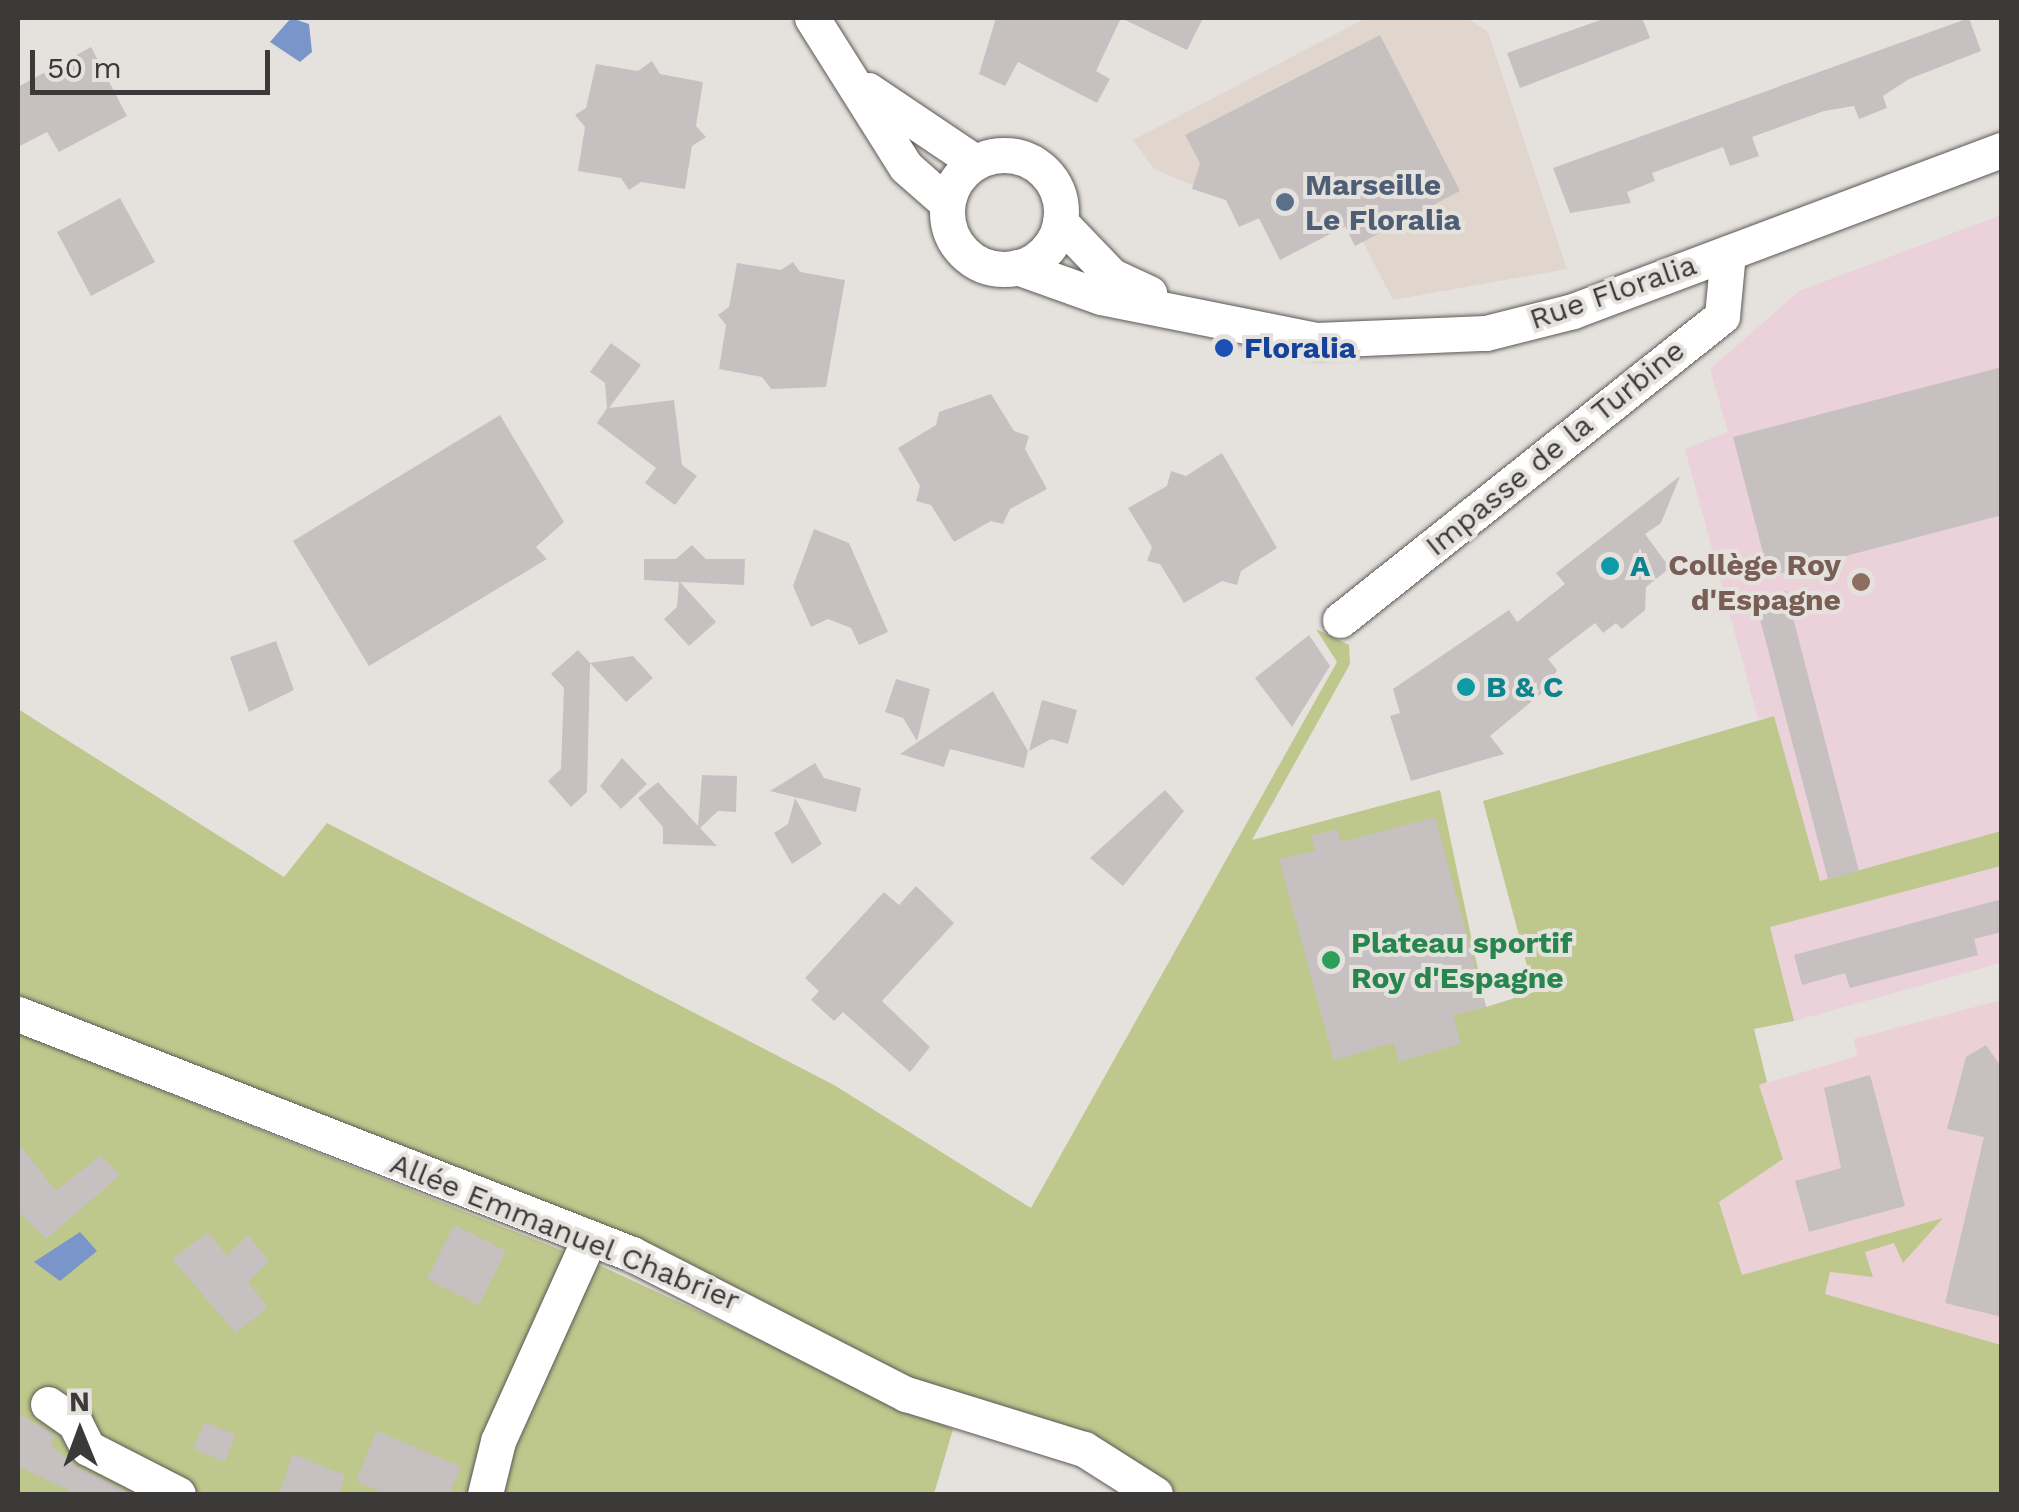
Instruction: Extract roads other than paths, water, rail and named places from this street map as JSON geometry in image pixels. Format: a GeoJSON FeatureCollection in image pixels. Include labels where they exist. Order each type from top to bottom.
{"type":"FeatureCollection","features":[{"type":"Feature","properties":{"kind":"street"},"geometry":{"type":"LineString","coordinates":[[812,18],[906,168],[947,203],[966,256],[1017,267],[1052,243],[1060,222],[1058,192],[1034,162],[995,155],[975,162],[947,203]]}},
{"type":"Feature","properties":{"kind":"street"},"geometry":{"type":"LineString","coordinates":[[852,77],[975,162]]}},
{"type":"Feature","properties":{"kind":"street","name":"Rue Floralia"},"geometry":{"type":"LineString","coordinates":[[1017,267],[1208,322],[1338,342],[1486,333],[1728,253],[2002,150]]}},
{"type":"Feature","properties":{"kind":"street","name":"Rue Floralia"},"geometry":{"type":"LineString","coordinates":[[1060,222],[1112,276],[1208,322]]}},
{"type":"Feature","properties":{"kind":"street","name":"Impasse de la Turbine"},"geometry":{"type":"LineString","coordinates":[[1340,620],[1722,316],[1728,253]]}},
{"type":"Feature","properties":{"kind":"street","name":"Allée Emmanuel Chabrier"},"geometry":{"type":"LineString","coordinates":[[18,1014],[745,1304],[906,1394],[1084,1449],[1155,1494]]}},
{"type":"Feature","properties":{"kind":"street"},"geometry":{"type":"LineString","coordinates":[[485,1494],[498,1441],[589,1239]]}},
{"type":"Feature","properties":{"kind":"street"},"geometry":{"type":"LineString","coordinates":[[48,1404],[74,1422],[88,1448],[178,1494]]}},
{"type":"Feature","properties":{"kind":"water"},"geometry":{"type":"Polygon","coordinates":[[[291,18],[309,24],[312,52],[300,62],[270,42],[291,18]]]}},
{"type":"Feature","properties":{"kind":"water"},"geometry":{"type":"Polygon","coordinates":[[[80,1232],[97,1251],[60,1281],[34,1262],[80,1232]]]}},
{"type":"Feature","properties":{"kind":"place","name":"Marseille Le Floralia"},"geometry":{"type":"Point","coordinates":[1285,202]}},
{"type":"Feature","properties":{"kind":"place","name":"Floralia"},"geometry":{"type":"Point","coordinates":[1224,348]}},
{"type":"Feature","properties":{"kind":"place","name":"A"},"geometry":{"type":"Point","coordinates":[1610,566]}},
{"type":"Feature","properties":{"kind":"place","name":"Collège Roy d'Espagne"},"geometry":{"type":"Point","coordinates":[1861,582]}},
{"type":"Feature","properties":{"kind":"place","name":"B & C"},"geometry":{"type":"Point","coordinates":[1466,687]}},
{"type":"Feature","properties":{"kind":"place","name":"Plateau sportif Roy d'Espagne"},"geometry":{"type":"Point","coordinates":[1331,960]}}]}
